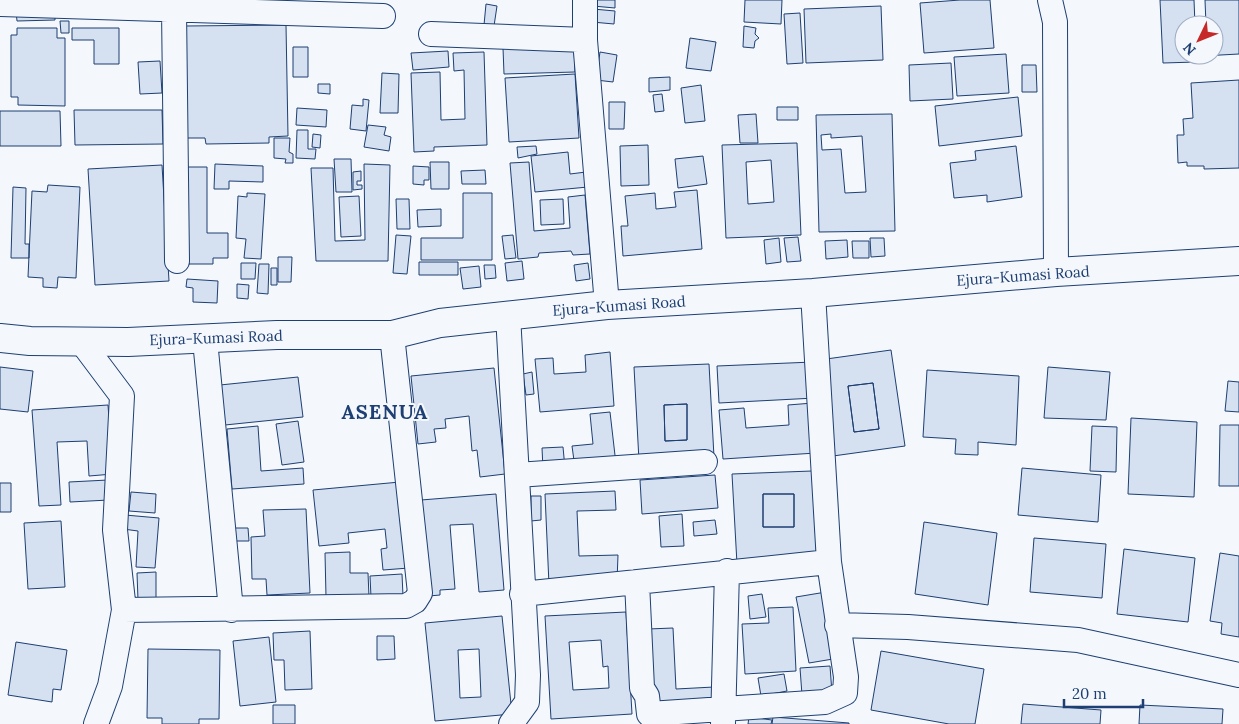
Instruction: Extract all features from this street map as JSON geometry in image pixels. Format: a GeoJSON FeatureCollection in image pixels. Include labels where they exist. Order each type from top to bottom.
{"type":"FeatureCollection","features":[{"type":"Feature","properties":{"kind":"main road","name":"Ejura-Kumasi Road"},"geometry":{"type":"LineString","coordinates":[[0,338],[30,341],[80,340],[128,342],[204,340],[277,335],[392,335],[440,323],[607,305],[813,293],[1056,272],[1239,261]]}},
{"type":"Feature","properties":{"kind":"street"},"geometry":{"type":"LineString","coordinates":[[585,0],[584,40],[607,305]]}},
{"type":"Feature","properties":{"kind":"street"},"geometry":{"type":"LineString","coordinates":[[1050,0],[1055,22],[1056,272]]}},
{"type":"Feature","properties":{"kind":"street"},"geometry":{"type":"LineString","coordinates":[[0,4],[383,16]]}},
{"type":"Feature","properties":{"kind":"street"},"geometry":{"type":"LineString","coordinates":[[174,9],[177,261]]}},
{"type":"Feature","properties":{"kind":"street"},"geometry":{"type":"LineString","coordinates":[[431,34],[584,40]]}},
{"type":"Feature","properties":{"kind":"street"},"geometry":{"type":"LineString","coordinates":[[636,582],[642,688],[647,696],[649,714],[723,717],[825,702],[845,693],[846,677],[829,562],[813,293]]}},
{"type":"Feature","properties":{"kind":"street"},"geometry":{"type":"LineString","coordinates":[[508,315],[528,675],[527,702],[511,724]]}},
{"type":"Feature","properties":{"kind":"street"},"geometry":{"type":"LineString","coordinates":[[124,610],[232,610],[406,606],[415,601],[420,593],[392,335]]}},
{"type":"Feature","properties":{"kind":"street"},"geometry":{"type":"LineString","coordinates":[[80,340],[122,396],[115,530],[124,610],[110,686],[96,724]]}},
{"type":"Feature","properties":{"kind":"street"},"geometry":{"type":"LineString","coordinates":[[204,340],[232,610]]}},
{"type":"Feature","properties":{"kind":"street"},"geometry":{"type":"LineString","coordinates":[[516,475],[705,462]]}},
{"type":"Feature","properties":{"kind":"street"},"geometry":{"type":"LineString","coordinates":[[522,594],[727,571],[829,562]]}},
{"type":"Feature","properties":{"kind":"street"},"geometry":{"type":"LineString","coordinates":[[723,717],[727,571]]}},
{"type":"Feature","properties":{"kind":"street"},"geometry":{"type":"LineString","coordinates":[[837,625],[908,627],[1078,640],[1239,675]]}},
{"type":"Feature","properties":{"kind":"building"},"geometry":{"type":"Polygon","coordinates":[[[594,0],[615,0],[615,8],[593,6],[594,0]]]}},
{"type":"Feature","properties":{"kind":"building"},"geometry":{"type":"Polygon","coordinates":[[[745,0],[782,0],[781,24],[744,22],[745,0]]]}},
{"type":"Feature","properties":{"kind":"building"},"geometry":{"type":"Polygon","coordinates":[[[990,0],[994,48],[924,53],[920,3],[990,0]]]}},
{"type":"Feature","properties":{"kind":"building"},"geometry":{"type":"Polygon","coordinates":[[[1160,0],[1194,0],[1195,15],[1174,15],[1174,63],[1163,63],[1160,0]]]}},
{"type":"Feature","properties":{"kind":"building"},"geometry":{"type":"Polygon","coordinates":[[[1205,0],[1239,0],[1239,54],[1224,55],[1224,15],[1206,15],[1205,0]]]}},
{"type":"Feature","properties":{"kind":"building"},"geometry":{"type":"Polygon","coordinates":[[[486,4],[497,6],[494,26],[484,25],[486,4]]]}},
{"type":"Feature","properties":{"kind":"building"},"geometry":{"type":"Polygon","coordinates":[[[881,6],[883,60],[806,63],[804,9],[881,6]]]}},
{"type":"Feature","properties":{"kind":"building"},"geometry":{"type":"Polygon","coordinates":[[[593,9],[615,11],[614,24],[592,22],[593,9]]]}},
{"type":"Feature","properties":{"kind":"building"},"geometry":{"type":"Polygon","coordinates":[[[55,10],[55,20],[17,21],[16,11],[55,10]]]}},
{"type":"Feature","properties":{"kind":"building"},"geometry":{"type":"Polygon","coordinates":[[[800,13],[803,63],[787,64],[784,14],[800,13]]]}},
{"type":"Feature","properties":{"kind":"building"},"geometry":{"type":"Polygon","coordinates":[[[60,21],[69,21],[69,33],[61,33],[60,21]]]}},
{"type":"Feature","properties":{"kind":"building"},"geometry":{"type":"Polygon","coordinates":[[[286,25],[288,136],[269,137],[269,143],[206,144],[205,138],[187,138],[185,26],[286,25]]]}},
{"type":"Feature","properties":{"kind":"building"},"geometry":{"type":"Polygon","coordinates":[[[744,26],[756,28],[755,34],[759,38],[755,41],[754,48],[743,47],[744,26]]]}},
{"type":"Feature","properties":{"kind":"building"},"geometry":{"type":"Polygon","coordinates":[[[17,28],[57,28],[57,38],[65,38],[65,106],[18,105],[18,97],[11,97],[11,35],[17,35],[17,28]]]}},
{"type":"Feature","properties":{"kind":"building"},"geometry":{"type":"Polygon","coordinates":[[[72,28],[119,28],[119,64],[94,64],[94,40],[72,40],[72,28]]]}},
{"type":"Feature","properties":{"kind":"building"},"geometry":{"type":"Polygon","coordinates":[[[690,38],[716,42],[711,71],[686,68],[690,38]]]}},
{"type":"Feature","properties":{"kind":"building"},"geometry":{"type":"Polygon","coordinates":[[[574,46],[575,72],[504,74],[503,48],[574,46]]]}},
{"type":"Feature","properties":{"kind":"building"},"geometry":{"type":"Polygon","coordinates":[[[293,47],[308,47],[308,77],[293,77],[293,47]]]}},
{"type":"Feature","properties":{"kind":"building"},"geometry":{"type":"Polygon","coordinates":[[[448,51],[449,67],[413,70],[411,53],[448,51]]]}},
{"type":"Feature","properties":{"kind":"building"},"geometry":{"type":"Polygon","coordinates":[[[484,52],[487,145],[434,147],[434,151],[414,152],[411,73],[440,72],[441,120],[465,119],[464,70],[454,71],[453,53],[484,52]]]}},
{"type":"Feature","properties":{"kind":"building"},"geometry":{"type":"Polygon","coordinates":[[[600,52],[617,55],[613,82],[596,80],[600,52]]]}},
{"type":"Feature","properties":{"kind":"building"},"geometry":{"type":"Polygon","coordinates":[[[1006,54],[1009,93],[957,96],[954,57],[1006,54]]]}},
{"type":"Feature","properties":{"kind":"building"},"geometry":{"type":"Polygon","coordinates":[[[160,61],[162,93],[140,94],[138,62],[160,61]]]}},
{"type":"Feature","properties":{"kind":"building"},"geometry":{"type":"Polygon","coordinates":[[[951,63],[953,99],[910,101],[909,65],[951,63]]]}},
{"type":"Feature","properties":{"kind":"building"},"geometry":{"type":"Polygon","coordinates":[[[1022,65],[1036,65],[1037,92],[1022,92],[1022,65]]]}},
{"type":"Feature","properties":{"kind":"building"},"geometry":{"type":"Polygon","coordinates":[[[382,73],[399,74],[398,113],[380,113],[382,73]]]}},
{"type":"Feature","properties":{"kind":"building"},"geometry":{"type":"Polygon","coordinates":[[[575,74],[579,138],[509,142],[505,78],[575,74]]]}},
{"type":"Feature","properties":{"kind":"building"},"geometry":{"type":"Polygon","coordinates":[[[670,77],[670,90],[649,92],[649,78],[670,77]]]}},
{"type":"Feature","properties":{"kind":"building"},"geometry":{"type":"Polygon","coordinates":[[[1239,80],[1239,168],[1204,169],[1204,166],[1187,166],[1187,162],[1178,163],[1177,135],[1184,135],[1183,119],[1193,118],[1191,83],[1239,80]]]}},
{"type":"Feature","properties":{"kind":"building"},"geometry":{"type":"Polygon","coordinates":[[[318,84],[330,84],[330,94],[318,93],[318,84]]]}},
{"type":"Feature","properties":{"kind":"building"},"geometry":{"type":"Polygon","coordinates":[[[701,85],[705,121],[685,123],[681,88],[701,85]]]}},
{"type":"Feature","properties":{"kind":"building"},"geometry":{"type":"Polygon","coordinates":[[[662,94],[664,111],[655,112],[653,95],[662,94]]]}},
{"type":"Feature","properties":{"kind":"building"},"geometry":{"type":"Polygon","coordinates":[[[1018,97],[1022,136],[939,146],[935,106],[1018,97]]]}},
{"type":"Feature","properties":{"kind":"building"},"geometry":{"type":"Polygon","coordinates":[[[363,99],[369,100],[366,131],[350,129],[352,105],[363,106],[363,99]]]}},
{"type":"Feature","properties":{"kind":"building"},"geometry":{"type":"Polygon","coordinates":[[[609,102],[625,102],[624,129],[609,129],[609,102]]]}},
{"type":"Feature","properties":{"kind":"building"},"geometry":{"type":"Polygon","coordinates":[[[777,107],[798,107],[798,120],[777,120],[777,107]]]}},
{"type":"Feature","properties":{"kind":"building"},"geometry":{"type":"Polygon","coordinates":[[[297,108],[327,110],[326,127],[296,125],[297,108]]]}},
{"type":"Feature","properties":{"kind":"building"},"geometry":{"type":"Polygon","coordinates":[[[74,110],[162,110],[163,144],[75,145],[74,110]]]}},
{"type":"Feature","properties":{"kind":"building"},"geometry":{"type":"Polygon","coordinates":[[[0,111],[60,111],[61,146],[0,146],[0,111]]]}},
{"type":"Feature","properties":{"kind":"building"},"geometry":{"type":"Polygon","coordinates":[[[756,114],[758,143],[740,143],[738,115],[756,114]]]}},
{"type":"Feature","properties":{"kind":"building"},"geometry":{"type":"Polygon","coordinates":[[[892,114],[895,231],[819,232],[816,115],[892,114]],[[831,134],[821,135],[822,150],[841,149],[845,193],[866,192],[862,136],[831,138],[831,134]]]}},
{"type":"Feature","properties":{"kind":"building"},"geometry":{"type":"Polygon","coordinates":[[[368,125],[386,127],[384,135],[391,137],[389,151],[364,147],[368,125]]]}},
{"type":"Feature","properties":{"kind":"building"},"geometry":{"type":"Polygon","coordinates":[[[297,130],[308,130],[308,149],[316,149],[315,159],[296,158],[297,130]]]}},
{"type":"Feature","properties":{"kind":"building"},"geometry":{"type":"Polygon","coordinates":[[[313,134],[321,135],[320,148],[312,147],[313,134]]]}},
{"type":"Feature","properties":{"kind":"building"},"geometry":{"type":"Polygon","coordinates":[[[274,138],[290,138],[289,152],[293,154],[293,163],[285,163],[286,159],[274,158],[274,138]]]}},
{"type":"Feature","properties":{"kind":"building"},"geometry":{"type":"Polygon","coordinates":[[[797,143],[801,235],[726,238],[722,145],[797,143]],[[771,160],[746,162],[748,204],[774,202],[771,160]]]}},
{"type":"Feature","properties":{"kind":"building"},"geometry":{"type":"Polygon","coordinates":[[[648,145],[649,185],[621,186],[620,146],[648,145]]]}},
{"type":"Feature","properties":{"kind":"building"},"geometry":{"type":"Polygon","coordinates":[[[536,146],[537,154],[518,158],[517,147],[536,146]]]}},
{"type":"Feature","properties":{"kind":"building"},"geometry":{"type":"Polygon","coordinates":[[[1016,146],[1022,197],[987,202],[987,195],[954,198],[950,163],[976,160],[975,151],[1016,146]]]}},
{"type":"Feature","properties":{"kind":"building"},"geometry":{"type":"Polygon","coordinates":[[[568,152],[570,174],[586,172],[588,187],[535,192],[531,156],[568,152]]]}},
{"type":"Feature","properties":{"kind":"building"},"geometry":{"type":"Polygon","coordinates":[[[703,156],[707,184],[678,188],[675,159],[703,156]]]}},
{"type":"Feature","properties":{"kind":"building"},"geometry":{"type":"Polygon","coordinates":[[[334,159],[351,159],[352,192],[336,192],[334,159]]]}},
{"type":"Feature","properties":{"kind":"building"},"geometry":{"type":"Polygon","coordinates":[[[430,162],[449,162],[449,189],[431,189],[430,162]]]}},
{"type":"Feature","properties":{"kind":"building"},"geometry":{"type":"Polygon","coordinates":[[[529,162],[534,231],[570,228],[568,197],[585,195],[590,254],[573,255],[571,251],[539,253],[538,257],[518,259],[510,163],[529,162]]]}},
{"type":"Feature","properties":{"kind":"building"},"geometry":{"type":"Polygon","coordinates":[[[215,164],[263,166],[263,182],[229,181],[229,189],[214,189],[215,164]]]}},
{"type":"Feature","properties":{"kind":"building"},"geometry":{"type":"Polygon","coordinates":[[[364,164],[390,165],[388,261],[316,261],[311,168],[333,168],[335,241],[365,240],[364,164]]]}},
{"type":"Feature","properties":{"kind":"building"},"geometry":{"type":"Polygon","coordinates":[[[162,165],[169,281],[95,285],[88,169],[162,165]]]}},
{"type":"Feature","properties":{"kind":"building"},"geometry":{"type":"Polygon","coordinates":[[[413,166],[429,167],[429,180],[424,180],[424,185],[413,184],[413,166]]]}},
{"type":"Feature","properties":{"kind":"building"},"geometry":{"type":"Polygon","coordinates":[[[187,167],[207,167],[207,233],[228,233],[228,258],[213,258],[213,264],[187,264],[187,167]]]}},
{"type":"Feature","properties":{"kind":"building"},"geometry":{"type":"Polygon","coordinates":[[[485,170],[486,184],[462,184],[461,171],[485,170]]]}},
{"type":"Feature","properties":{"kind":"building"},"geometry":{"type":"Polygon","coordinates":[[[361,171],[361,181],[357,181],[357,185],[362,185],[362,189],[353,190],[353,172],[361,171]]]}},
{"type":"Feature","properties":{"kind":"building"},"geometry":{"type":"Polygon","coordinates":[[[48,185],[80,187],[76,278],[58,277],[57,288],[43,287],[43,278],[28,277],[32,191],[47,192],[48,185]]]}},
{"type":"Feature","properties":{"kind":"building"},"geometry":{"type":"Polygon","coordinates":[[[13,187],[26,188],[25,244],[29,244],[29,258],[11,258],[13,187]]]}},
{"type":"Feature","properties":{"kind":"building"},"geometry":{"type":"Polygon","coordinates":[[[697,190],[702,249],[623,256],[621,226],[628,226],[625,196],[655,193],[656,209],[676,207],[674,192],[697,190]]]}},
{"type":"Feature","properties":{"kind":"building"},"geometry":{"type":"Polygon","coordinates":[[[247,193],[265,194],[261,259],[244,258],[246,239],[236,238],[238,196],[247,197],[247,193]]]}},
{"type":"Feature","properties":{"kind":"building"},"geometry":{"type":"Polygon","coordinates":[[[463,193],[492,193],[492,260],[421,260],[421,238],[463,238],[463,193]]]}},
{"type":"Feature","properties":{"kind":"building"},"geometry":{"type":"Polygon","coordinates":[[[359,196],[361,236],[341,237],[339,197],[359,196]]]}},
{"type":"Feature","properties":{"kind":"building"},"geometry":{"type":"Polygon","coordinates":[[[396,199],[409,199],[410,229],[397,229],[396,199]]]}},
{"type":"Feature","properties":{"kind":"building"},"geometry":{"type":"Polygon","coordinates":[[[563,199],[564,224],[541,225],[540,200],[563,199]]]}},
{"type":"Feature","properties":{"kind":"building"},"geometry":{"type":"Polygon","coordinates":[[[441,209],[441,226],[418,227],[417,210],[441,209]]]}},
{"type":"Feature","properties":{"kind":"building"},"geometry":{"type":"Polygon","coordinates":[[[396,235],[411,236],[407,274],[393,273],[396,235]]]}},
{"type":"Feature","properties":{"kind":"building"},"geometry":{"type":"Polygon","coordinates":[[[513,235],[516,258],[505,259],[502,236],[513,235]]]}},
{"type":"Feature","properties":{"kind":"building"},"geometry":{"type":"Polygon","coordinates":[[[798,237],[801,261],[787,262],[784,238],[798,237]]]}},
{"type":"Feature","properties":{"kind":"building"},"geometry":{"type":"Polygon","coordinates":[[[779,238],[781,262],[766,264],[764,240],[779,238]]]}},
{"type":"Feature","properties":{"kind":"building"},"geometry":{"type":"Polygon","coordinates":[[[870,238],[884,238],[885,256],[871,257],[870,238]]]}},
{"type":"Feature","properties":{"kind":"building"},"geometry":{"type":"Polygon","coordinates":[[[847,240],[848,257],[826,259],[825,241],[847,240]]]}},
{"type":"Feature","properties":{"kind":"building"},"geometry":{"type":"Polygon","coordinates":[[[852,241],[869,241],[869,258],[853,258],[852,241]]]}},
{"type":"Feature","properties":{"kind":"building"},"geometry":{"type":"Polygon","coordinates":[[[278,257],[292,257],[291,282],[278,282],[278,257]]]}},
{"type":"Feature","properties":{"kind":"building"},"geometry":{"type":"Polygon","coordinates":[[[522,261],[524,279],[507,281],[505,263],[522,261]]]}},
{"type":"Feature","properties":{"kind":"building"},"geometry":{"type":"Polygon","coordinates":[[[419,262],[458,262],[458,275],[419,275],[419,262]]]}},
{"type":"Feature","properties":{"kind":"building"},"geometry":{"type":"Polygon","coordinates":[[[241,263],[256,263],[255,279],[241,279],[241,263]]]}},
{"type":"Feature","properties":{"kind":"building"},"geometry":{"type":"Polygon","coordinates":[[[588,263],[590,279],[576,281],[574,265],[588,263]]]}},
{"type":"Feature","properties":{"kind":"building"},"geometry":{"type":"Polygon","coordinates":[[[259,264],[269,264],[268,294],[257,293],[259,264]]]}},
{"type":"Feature","properties":{"kind":"building"},"geometry":{"type":"Polygon","coordinates":[[[484,265],[495,265],[496,278],[485,279],[484,265]]]}},
{"type":"Feature","properties":{"kind":"building"},"geometry":{"type":"Polygon","coordinates":[[[479,266],[481,287],[463,289],[460,268],[479,266]]]}},
{"type":"Feature","properties":{"kind":"building"},"geometry":{"type":"Polygon","coordinates":[[[271,268],[277,268],[277,285],[271,285],[271,268]]]}},
{"type":"Feature","properties":{"kind":"building"},"geometry":{"type":"Polygon","coordinates":[[[187,279],[218,281],[217,303],[193,302],[193,288],[186,287],[187,279]]]}},
{"type":"Feature","properties":{"kind":"building"},"geometry":{"type":"Polygon","coordinates":[[[237,284],[249,285],[248,299],[237,298],[237,284]]]}},
{"type":"Feature","properties":{"kind":"building"},"geometry":{"type":"Polygon","coordinates":[[[891,350],[905,446],[833,456],[819,360],[891,350]],[[873,383],[848,386],[854,432],[879,429],[873,383]]]}},
{"type":"Feature","properties":{"kind":"building"},"geometry":{"type":"Polygon","coordinates":[[[610,352],[614,406],[540,412],[535,359],[553,358],[554,374],[586,372],[585,355],[610,352]]]}},
{"type":"Feature","properties":{"kind":"building"},"geometry":{"type":"Polygon","coordinates":[[[813,362],[815,398],[719,403],[717,366],[813,362]]]}},
{"type":"Feature","properties":{"kind":"building"},"geometry":{"type":"Polygon","coordinates":[[[709,364],[714,457],[639,461],[634,367],[709,364]],[[687,404],[664,405],[665,441],[687,440],[687,404]]]}},
{"type":"Feature","properties":{"kind":"building"},"geometry":{"type":"Polygon","coordinates":[[[0,367],[33,371],[28,412],[0,409],[0,367]]]}},
{"type":"Feature","properties":{"kind":"building"},"geometry":{"type":"Polygon","coordinates":[[[1048,367],[1110,372],[1106,420],[1044,418],[1048,367]]]}},
{"type":"Feature","properties":{"kind":"building"},"geometry":{"type":"Polygon","coordinates":[[[494,368],[505,474],[480,477],[477,450],[472,451],[469,416],[445,419],[446,428],[434,429],[436,442],[418,444],[411,376],[494,368]]]}},
{"type":"Feature","properties":{"kind":"building"},"geometry":{"type":"Polygon","coordinates":[[[927,370],[1019,376],[1016,445],[978,442],[978,455],[955,454],[956,439],[923,437],[927,370]]]}},
{"type":"Feature","properties":{"kind":"building"},"geometry":{"type":"Polygon","coordinates":[[[532,372],[534,394],[526,395],[523,374],[532,372]]]}},
{"type":"Feature","properties":{"kind":"building"},"geometry":{"type":"Polygon","coordinates":[[[298,377],[303,417],[225,425],[220,385],[298,377]]]}},
{"type":"Feature","properties":{"kind":"building"},"geometry":{"type":"Polygon","coordinates":[[[1228,381],[1239,382],[1239,412],[1225,411],[1228,381]]]}},
{"type":"Feature","properties":{"kind":"building"},"geometry":{"type":"Polygon","coordinates":[[[873,383],[879,429],[854,432],[848,386],[873,383]]]}},
{"type":"Feature","properties":{"kind":"building"},"geometry":{"type":"Polygon","coordinates":[[[813,403],[816,453],[723,459],[719,410],[744,408],[746,428],[789,425],[788,405],[813,403]]]}},
{"type":"Feature","properties":{"kind":"building"},"geometry":{"type":"Polygon","coordinates":[[[687,404],[687,440],[665,441],[664,405],[687,404]]]}},
{"type":"Feature","properties":{"kind":"building"},"geometry":{"type":"Polygon","coordinates":[[[108,405],[113,474],[89,476],[87,441],[57,442],[61,505],[39,506],[32,410],[108,405]]]}},
{"type":"Feature","properties":{"kind":"building"},"geometry":{"type":"Polygon","coordinates":[[[610,412],[616,464],[575,468],[572,446],[593,444],[590,414],[610,412]]]}},
{"type":"Feature","properties":{"kind":"building"},"geometry":{"type":"Polygon","coordinates":[[[1131,418],[1197,422],[1194,497],[1128,494],[1131,418]]]}},
{"type":"Feature","properties":{"kind":"building"},"geometry":{"type":"Polygon","coordinates":[[[298,421],[304,462],[282,465],[276,424],[298,421]]]}},
{"type":"Feature","properties":{"kind":"building"},"geometry":{"type":"Polygon","coordinates":[[[1220,425],[1239,425],[1239,486],[1219,486],[1220,425]]]}},
{"type":"Feature","properties":{"kind":"building"},"geometry":{"type":"Polygon","coordinates":[[[258,426],[261,471],[303,468],[304,484],[232,489],[227,429],[258,426]]]}},
{"type":"Feature","properties":{"kind":"building"},"geometry":{"type":"Polygon","coordinates":[[[1092,426],[1117,427],[1116,472],[1090,471],[1092,426]]]}},
{"type":"Feature","properties":{"kind":"building"},"geometry":{"type":"Polygon","coordinates":[[[563,447],[565,468],[543,469],[542,448],[563,447]]]}},
{"type":"Feature","properties":{"kind":"building"},"geometry":{"type":"Polygon","coordinates":[[[1022,468],[1101,475],[1098,522],[1018,515],[1022,468]]]}},
{"type":"Feature","properties":{"kind":"building"},"geometry":{"type":"Polygon","coordinates":[[[812,471],[817,561],[737,564],[732,474],[812,471]],[[763,494],[763,527],[794,527],[794,494],[763,494]]]}},
{"type":"Feature","properties":{"kind":"building"},"geometry":{"type":"Polygon","coordinates":[[[715,475],[718,508],[642,514],[640,480],[715,475]]]}},
{"type":"Feature","properties":{"kind":"building"},"geometry":{"type":"Polygon","coordinates":[[[108,480],[109,500],[70,502],[69,482],[108,480]]]}},
{"type":"Feature","properties":{"kind":"building"},"geometry":{"type":"Polygon","coordinates":[[[400,482],[409,568],[383,570],[381,549],[387,548],[385,529],[348,533],[349,543],[319,546],[313,490],[400,482]]]}},
{"type":"Feature","properties":{"kind":"building"},"geometry":{"type":"Polygon","coordinates":[[[0,483],[11,483],[11,512],[0,512],[0,483]]]}},
{"type":"Feature","properties":{"kind":"building"},"geometry":{"type":"Polygon","coordinates":[[[615,491],[616,510],[577,511],[579,556],[618,555],[617,581],[549,585],[545,494],[615,491]]]}},
{"type":"Feature","properties":{"kind":"building"},"geometry":{"type":"Polygon","coordinates":[[[131,492],[156,494],[155,513],[129,511],[131,492]]]}},
{"type":"Feature","properties":{"kind":"building"},"geometry":{"type":"Polygon","coordinates":[[[496,494],[504,590],[479,592],[473,524],[450,525],[455,589],[440,590],[440,595],[429,596],[421,500],[496,494]]]}},
{"type":"Feature","properties":{"kind":"building"},"geometry":{"type":"Polygon","coordinates":[[[763,494],[794,494],[794,527],[763,527],[763,494]]]}},
{"type":"Feature","properties":{"kind":"building"},"geometry":{"type":"Polygon","coordinates":[[[531,496],[541,496],[541,520],[531,521],[531,496]]]}},
{"type":"Feature","properties":{"kind":"building"},"geometry":{"type":"Polygon","coordinates":[[[306,509],[310,593],[267,595],[266,579],[252,579],[251,537],[265,536],[263,510],[306,509]]]}},
{"type":"Feature","properties":{"kind":"building"},"geometry":{"type":"Polygon","coordinates":[[[682,514],[684,546],[661,547],[659,516],[682,514]]]}},
{"type":"Feature","properties":{"kind":"building"},"geometry":{"type":"Polygon","coordinates":[[[125,515],[159,518],[155,568],[136,567],[138,531],[123,529],[125,515]]]}},
{"type":"Feature","properties":{"kind":"building"},"geometry":{"type":"Polygon","coordinates":[[[715,520],[717,534],[694,536],[693,522],[715,520]]]}},
{"type":"Feature","properties":{"kind":"building"},"geometry":{"type":"Polygon","coordinates":[[[61,521],[65,587],[28,589],[24,523],[61,521]]]}},
{"type":"Feature","properties":{"kind":"building"},"geometry":{"type":"Polygon","coordinates":[[[924,522],[997,533],[988,605],[915,594],[924,522]]]}},
{"type":"Feature","properties":{"kind":"building"},"geometry":{"type":"Polygon","coordinates":[[[234,528],[248,528],[249,541],[235,541],[234,528]]]}},
{"type":"Feature","properties":{"kind":"building"},"geometry":{"type":"Polygon","coordinates":[[[1034,538],[1106,544],[1102,598],[1030,592],[1034,538]]]}},
{"type":"Feature","properties":{"kind":"building"},"geometry":{"type":"Polygon","coordinates":[[[1124,549],[1195,558],[1188,622],[1117,614],[1124,549]]]}},
{"type":"Feature","properties":{"kind":"building"},"geometry":{"type":"Polygon","coordinates":[[[350,552],[350,573],[368,573],[369,597],[326,597],[325,553],[350,552]]]}},
{"type":"Feature","properties":{"kind":"building"},"geometry":{"type":"Polygon","coordinates":[[[1220,553],[1239,556],[1239,637],[1221,634],[1222,623],[1210,621],[1220,553]]]}},
{"type":"Feature","properties":{"kind":"building"},"geometry":{"type":"Polygon","coordinates":[[[156,572],[156,600],[138,600],[137,573],[156,572]]]}},
{"type":"Feature","properties":{"kind":"building"},"geometry":{"type":"Polygon","coordinates":[[[402,574],[403,596],[371,597],[370,576],[402,574]]]}},
{"type":"Feature","properties":{"kind":"building"},"geometry":{"type":"Polygon","coordinates":[[[826,592],[839,658],[809,663],[796,597],[826,592]]]}},
{"type":"Feature","properties":{"kind":"building"},"geometry":{"type":"Polygon","coordinates":[[[762,594],[766,617],[750,619],[748,596],[762,594]]]}},
{"type":"Feature","properties":{"kind":"building"},"geometry":{"type":"Polygon","coordinates":[[[793,607],[796,671],[745,674],[742,624],[769,623],[768,608],[793,607]]]}},
{"type":"Feature","properties":{"kind":"building"},"geometry":{"type":"Polygon","coordinates":[[[626,612],[632,714],[551,719],[545,616],[626,612]],[[601,640],[569,642],[573,690],[609,688],[608,666],[603,667],[601,640]]]}},
{"type":"Feature","properties":{"kind":"building"},"geometry":{"type":"Polygon","coordinates":[[[502,616],[512,714],[435,721],[425,623],[502,616]],[[479,649],[458,650],[460,698],[481,697],[479,649]]]}},
{"type":"Feature","properties":{"kind":"building"},"geometry":{"type":"Polygon","coordinates":[[[673,628],[676,689],[714,687],[715,703],[652,706],[648,629],[673,628]]]}},
{"type":"Feature","properties":{"kind":"building"},"geometry":{"type":"Polygon","coordinates":[[[310,631],[312,689],[285,690],[284,660],[274,660],[273,633],[310,631]]]}},
{"type":"Feature","properties":{"kind":"building"},"geometry":{"type":"Polygon","coordinates":[[[377,636],[394,636],[395,659],[377,660],[377,636]]]}},
{"type":"Feature","properties":{"kind":"building"},"geometry":{"type":"Polygon","coordinates":[[[269,637],[276,702],[240,706],[233,641],[269,637]]]}},
{"type":"Feature","properties":{"kind":"building"},"geometry":{"type":"Polygon","coordinates":[[[16,642],[67,650],[61,690],[53,689],[52,702],[8,695],[16,642]]]}},
{"type":"Feature","properties":{"kind":"building"},"geometry":{"type":"Polygon","coordinates":[[[148,649],[220,650],[219,719],[199,719],[199,724],[162,724],[162,718],[147,718],[148,649]]]}},
{"type":"Feature","properties":{"kind":"building"},"geometry":{"type":"Polygon","coordinates":[[[881,651],[984,669],[975,724],[949,724],[871,710],[881,651]]]}},
{"type":"Feature","properties":{"kind":"building"},"geometry":{"type":"Polygon","coordinates":[[[830,666],[832,693],[802,695],[800,668],[830,666]]]}},
{"type":"Feature","properties":{"kind":"building"},"geometry":{"type":"Polygon","coordinates":[[[784,674],[787,691],[761,696],[758,678],[784,674]]]}},
{"type":"Feature","properties":{"kind":"building"},"geometry":{"type":"Polygon","coordinates":[[[1023,704],[1101,710],[1100,724],[1021,724],[1023,704]]]}},
{"type":"Feature","properties":{"kind":"building"},"geometry":{"type":"Polygon","coordinates":[[[273,705],[295,705],[295,724],[273,724],[273,705]]]}},
{"type":"Feature","properties":{"kind":"building"},"geometry":{"type":"Polygon","coordinates":[[[1140,705],[1223,709],[1222,724],[1139,724],[1140,705]]]}},
{"type":"Feature","properties":{"kind":"building"},"geometry":{"type":"Polygon","coordinates":[[[749,717],[772,720],[771,724],[748,724],[749,717]]]}},
{"type":"Feature","properties":{"kind":"building"},"geometry":{"type":"Polygon","coordinates":[[[773,717],[849,723],[849,724],[772,724],[773,717]]]}},
{"type":"Feature","properties":{"kind":"district","name":"ASENUA"},"geometry":{"type":"Point","coordinates":[385,412]}}]}
